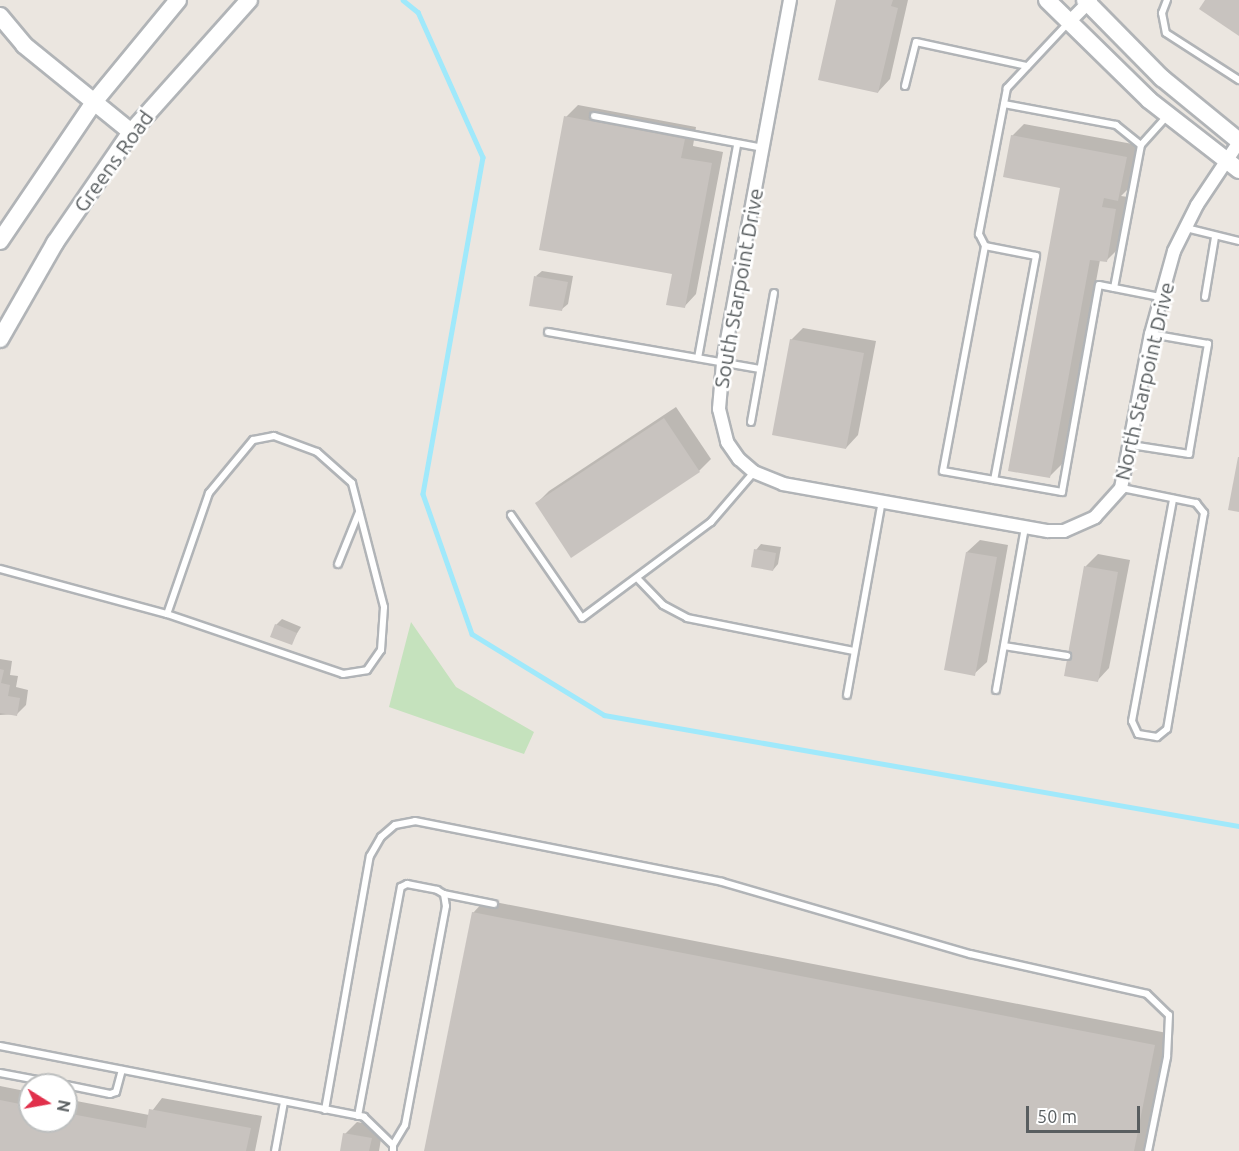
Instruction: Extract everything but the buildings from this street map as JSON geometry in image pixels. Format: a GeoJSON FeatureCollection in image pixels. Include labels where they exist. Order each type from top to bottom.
{"type":"FeatureCollection","features":[{"type":"Feature","properties":{"kind":"main road"},"geometry":{"type":"LineString","coordinates":[[0,241],[93,102],[178,0]]}},
{"type":"Feature","properties":{"kind":"main road","name":"Greens Road"},"geometry":{"type":"LineString","coordinates":[[0,339],[55,243],[131,132],[249,0]]}},
{"type":"Feature","properties":{"kind":"main road"},"geometry":{"type":"LineString","coordinates":[[1047,0],[1168,116],[1239,170]]}},
{"type":"Feature","properties":{"kind":"main road"},"geometry":{"type":"LineString","coordinates":[[1088,1],[1162,78],[1239,141]]}},
{"type":"Feature","properties":{"kind":"main road"},"geometry":{"type":"LineString","coordinates":[[0,16],[24,45],[131,132]]}},
{"type":"Feature","properties":{"kind":"street","name":"South Starpoint Drive"},"geometry":{"type":"LineString","coordinates":[[790,0],[723,363],[719,410],[722,428],[739,459],[754,472],[783,484],[916,506]]}},
{"type":"Feature","properties":{"kind":"street"},"geometry":{"type":"LineString","coordinates":[[1069,22],[1088,1]]}},
{"type":"Feature","properties":{"kind":"street","name":"North Starpoint Drive"},"geometry":{"type":"LineString","coordinates":[[916,506],[1064,531],[1095,517],[1121,488],[1160,297],[1185,228],[1224,160],[1239,141]]}},
{"type":"Feature","properties":{"kind":"lane"},"geometry":{"type":"LineString","coordinates":[[1167,0],[1162,13],[1166,33],[1239,80]]}},
{"type":"Feature","properties":{"kind":"lane"},"geometry":{"type":"LineString","coordinates":[[1069,22],[1007,88],[979,234],[985,246],[943,471],[1062,492],[1099,285],[1160,297]]}},
{"type":"Feature","properties":{"kind":"lane"},"geometry":{"type":"LineString","coordinates":[[905,86],[916,42],[1027,66]]}},
{"type":"Feature","properties":{"kind":"lane"},"geometry":{"type":"LineString","coordinates":[[1004,104],[1116,125],[1141,145]]}},
{"type":"Feature","properties":{"kind":"lane"},"geometry":{"type":"LineString","coordinates":[[594,116],[713,136],[737,145],[763,148]]}},
{"type":"Feature","properties":{"kind":"lane"},"geometry":{"type":"LineString","coordinates":[[1114,288],[1141,145],[1168,116]]}},
{"type":"Feature","properties":{"kind":"lane"},"geometry":{"type":"LineString","coordinates":[[698,358],[737,145]]}},
{"type":"Feature","properties":{"kind":"lane"},"geometry":{"type":"LineString","coordinates":[[1185,228],[1239,242]]}},
{"type":"Feature","properties":{"kind":"lane"},"geometry":{"type":"LineString","coordinates":[[1205,297],[1215,237]]}},
{"type":"Feature","properties":{"kind":"lane"},"geometry":{"type":"LineString","coordinates":[[985,246],[1036,256],[994,480]]}},
{"type":"Feature","properties":{"kind":"lane"},"geometry":{"type":"LineString","coordinates":[[751,422],[774,293]]}},
{"type":"Feature","properties":{"kind":"lane"},"geometry":{"type":"LineString","coordinates":[[548,332],[760,369]]}},
{"type":"Feature","properties":{"kind":"lane"},"geometry":{"type":"LineString","coordinates":[[1131,445],[1189,454],[1208,344],[1151,334]]}},
{"type":"Feature","properties":{"kind":"lane"},"geometry":{"type":"LineString","coordinates":[[0,569],[167,614],[343,674],[367,670],[381,650],[384,607],[352,483],[317,452],[274,436],[253,440],[209,494],[167,614]]}},
{"type":"Feature","properties":{"kind":"lane"},"geometry":{"type":"LineString","coordinates":[[511,515],[582,618],[711,522],[754,472]]}},
{"type":"Feature","properties":{"kind":"lane"},"geometry":{"type":"LineString","coordinates":[[1121,488],[1196,503],[1204,513],[1167,729],[1157,737],[1138,734],[1132,721],[1173,499]]}},
{"type":"Feature","properties":{"kind":"lane"},"geometry":{"type":"LineString","coordinates":[[847,695],[882,500]]}},
{"type":"Feature","properties":{"kind":"lane"},"geometry":{"type":"LineString","coordinates":[[338,564],[359,511]]}},
{"type":"Feature","properties":{"kind":"lane"},"geometry":{"type":"LineString","coordinates":[[996,690],[1025,526]]}},
{"type":"Feature","properties":{"kind":"lane"},"geometry":{"type":"LineString","coordinates":[[637,578],[663,605],[687,618],[854,651]]}},
{"type":"Feature","properties":{"kind":"lane"},"geometry":{"type":"LineString","coordinates":[[1004,645],[1067,656]]}},
{"type":"Feature","properties":{"kind":"lane"},"geometry":{"type":"LineString","coordinates":[[325,1110],[370,856],[381,837],[395,825],[415,821],[722,882],[970,954],[1147,994],[1169,1015],[1167,1057],[1148,1151]]}},
{"type":"Feature","properties":{"kind":"lane"},"geometry":{"type":"LineString","coordinates":[[358,1116],[401,887],[407,884],[494,904]]}},
{"type":"Feature","properties":{"kind":"lane"},"geometry":{"type":"LineString","coordinates":[[0,1046],[364,1117],[393,1148],[405,1125],[446,906],[444,894]]}},
{"type":"Feature","properties":{"kind":"lane"},"geometry":{"type":"LineString","coordinates":[[78,1088],[111,1094],[116,1092],[122,1070]]}},
{"type":"Feature","properties":{"kind":"lane"},"geometry":{"type":"LineString","coordinates":[[0,1073],[18,1076]]}},
{"type":"Feature","properties":{"kind":"lane"},"geometry":{"type":"LineString","coordinates":[[275,1151],[284,1102]]}},
{"type":"Feature","properties":{"kind":"green space"},"geometry":{"type":"Polygon","coordinates":[[[411,622],[456,687],[534,732],[524,754],[389,707],[411,622]]]}},
{"type":"Feature","properties":{"kind":"waterway"},"geometry":{"type":"LineString","coordinates":[[403,0],[418,12],[483,157],[423,494],[472,634],[604,715],[1239,826]]}}]}
